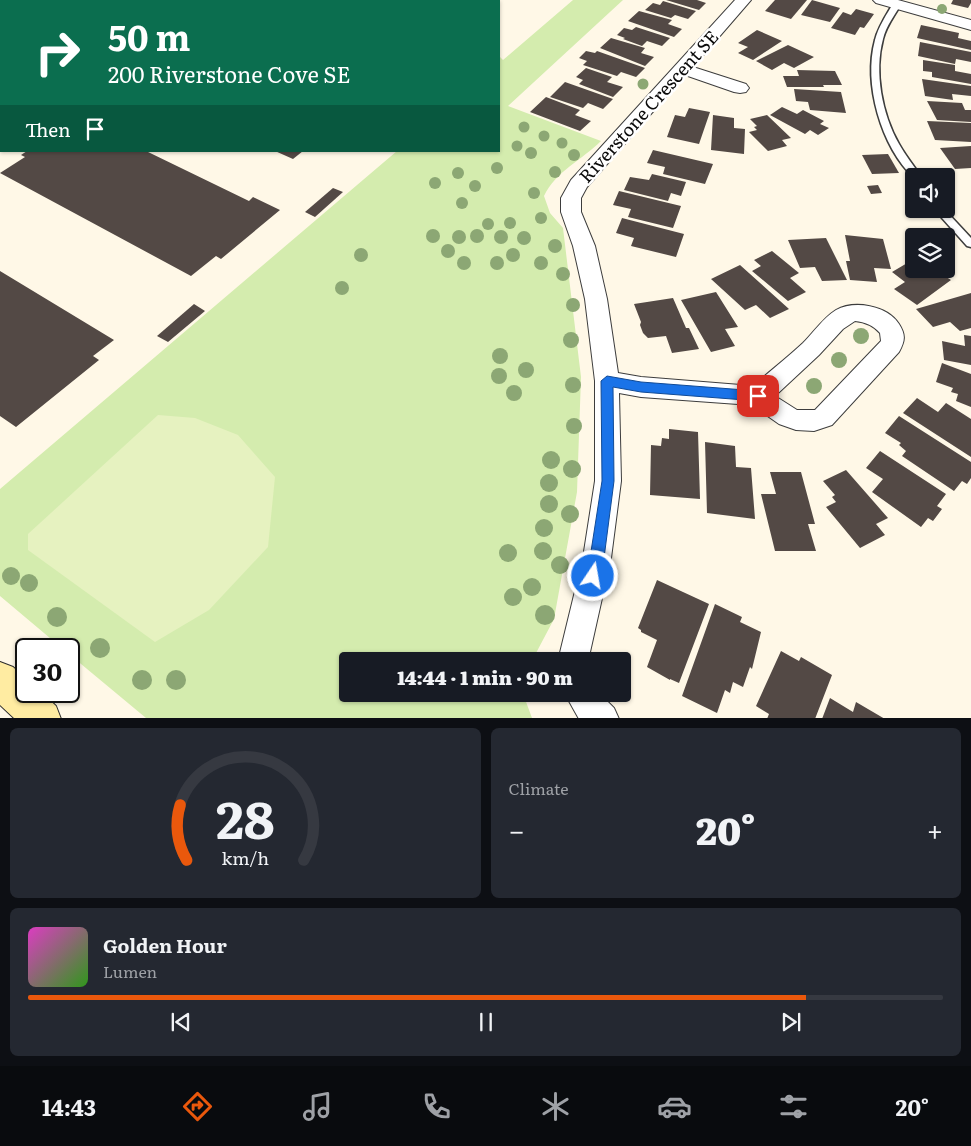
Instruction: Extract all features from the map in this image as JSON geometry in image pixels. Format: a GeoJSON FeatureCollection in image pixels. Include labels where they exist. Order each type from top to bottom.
{"type":"FeatureCollection","features":[{"type":"Feature","properties":{"kind":"main road"},"geometry":{"type":"LineString","coordinates":[[0,680],[43,718]]}},
{"type":"Feature","properties":{"kind":"street","name":"Riverstone Crescent SE"},"geometry":{"type":"LineString","coordinates":[[575,652],[597,558],[608,481],[607,381],[596,299],[584,246],[571,212],[571,198],[578,184],[743,0]]}},
{"type":"Feature","properties":{"kind":"street"},"geometry":{"type":"LineString","coordinates":[[881,0],[971,25]]}},
{"type":"Feature","properties":{"kind":"street"},"geometry":{"type":"LineString","coordinates":[[683,69],[740,88]]}},
{"type":"Feature","properties":{"kind":"street"},"geometry":{"type":"LineString","coordinates":[[607,381],[641,387],[758,396],[771,408],[791,420],[813,422],[823,418],[891,346],[893,342],[891,330],[871,315],[861,313],[844,316],[758,396]]}},
{"type":"Feature","properties":{"kind":"street"},"geometry":{"type":"LineString","coordinates":[[587,702],[603,718]]}},
{"type":"Feature","properties":{"kind":"lane"},"geometry":{"type":"LineString","coordinates":[[897,4],[879,39],[875,65],[877,89],[890,134],[911,168]]}},
{"type":"Feature","properties":{"kind":"lane"},"geometry":{"type":"LineString","coordinates":[[947,218],[971,244]]}},
{"type":"Feature","properties":{"kind":"green space"},"geometry":{"type":"Polygon","coordinates":[[[573,0],[623,0],[508,106],[601,141],[562,173],[549,187],[544,196],[550,213],[563,228],[581,377],[577,492],[554,619],[537,652],[339,652],[339,702],[526,702],[532,718],[146,718],[80,663],[80,638],[50,638],[0,596],[0,489],[396,152],[500,152],[500,57],[503,60],[573,0]]]}},
{"type":"Feature","properties":{"kind":"green space"},"geometry":{"type":"Polygon","coordinates":[[[158,415],[195,418],[238,435],[275,477],[268,547],[209,610],[155,642],[28,550],[28,534],[158,415]]]}},
{"type":"Feature","properties":{"kind":"building"},"geometry":{"type":"Polygon","coordinates":[[[666,0],[697,0],[706,3],[699,10],[666,0]]]}},
{"type":"Feature","properties":{"kind":"building"},"geometry":{"type":"Polygon","coordinates":[[[775,0],[807,0],[791,19],[765,11],[775,0]]]}},
{"type":"Feature","properties":{"kind":"building"},"geometry":{"type":"Polygon","coordinates":[[[812,0],[840,8],[830,22],[801,15],[812,0]]]}},
{"type":"Feature","properties":{"kind":"building"},"geometry":{"type":"Polygon","coordinates":[[[953,0],[971,0],[971,3],[968,8],[951,4],[953,0]]]}},
{"type":"Feature","properties":{"kind":"building"},"geometry":{"type":"Polygon","coordinates":[[[663,1],[696,11],[688,19],[675,15],[671,18],[645,10],[653,3],[660,5],[663,1]]]}},
{"type":"Feature","properties":{"kind":"building"},"geometry":{"type":"Polygon","coordinates":[[[856,9],[874,14],[864,28],[860,27],[855,35],[831,28],[843,12],[851,15],[856,9]]]}},
{"type":"Feature","properties":{"kind":"building"},"geometry":{"type":"Polygon","coordinates":[[[639,11],[672,20],[668,24],[682,29],[674,37],[628,21],[639,11]]]}},
{"type":"Feature","properties":{"kind":"building"},"geometry":{"type":"Polygon","coordinates":[[[921,25],[959,33],[958,38],[971,41],[971,50],[917,38],[921,25]]]}},
{"type":"Feature","properties":{"kind":"building"},"geometry":{"type":"Polygon","coordinates":[[[636,27],[670,38],[662,46],[647,41],[642,46],[617,35],[624,28],[632,30],[636,27]]]}},
{"type":"Feature","properties":{"kind":"building"},"geometry":{"type":"Polygon","coordinates":[[[757,30],[782,41],[753,60],[738,53],[748,47],[738,43],[757,30]]]}},
{"type":"Feature","properties":{"kind":"building"},"geometry":{"type":"Polygon","coordinates":[[[611,38],[645,48],[641,53],[654,57],[645,66],[600,48],[611,38]]]}},
{"type":"Feature","properties":{"kind":"building"},"geometry":{"type":"Polygon","coordinates":[[[920,42],[971,52],[971,62],[956,59],[955,64],[918,56],[920,42]]]}},
{"type":"Feature","properties":{"kind":"building"},"geometry":{"type":"Polygon","coordinates":[[[788,45],[814,57],[794,68],[784,63],[772,70],[756,61],[788,45]]]}},
{"type":"Feature","properties":{"kind":"building"},"geometry":{"type":"Polygon","coordinates":[[[586,51],[595,53],[597,51],[645,68],[636,77],[621,72],[617,76],[583,65],[587,61],[579,58],[586,51]]]}},
{"type":"Feature","properties":{"kind":"building"},"geometry":{"type":"Polygon","coordinates":[[[923,60],[955,65],[955,71],[971,74],[971,84],[932,77],[932,72],[923,71],[923,60]]]}},
{"type":"Feature","properties":{"kind":"building"},"geometry":{"type":"Polygon","coordinates":[[[586,68],[612,77],[607,82],[623,87],[613,97],[579,84],[583,80],[576,77],[586,68]]]}},
{"type":"Feature","properties":{"kind":"building"},"geometry":{"type":"Polygon","coordinates":[[[797,70],[835,71],[842,85],[787,87],[783,76],[799,76],[797,70]]]}},
{"type":"Feature","properties":{"kind":"building"},"geometry":{"type":"Polygon","coordinates":[[[922,79],[971,86],[971,96],[952,94],[953,100],[925,96],[922,79]]]}},
{"type":"Feature","properties":{"kind":"building"},"geometry":{"type":"Polygon","coordinates":[[[565,82],[613,99],[603,109],[588,103],[583,108],[550,97],[565,82]]]}},
{"type":"Feature","properties":{"kind":"building"},"geometry":{"type":"Polygon","coordinates":[[[794,89],[841,92],[846,113],[810,110],[808,102],[796,101],[794,89]]]}},
{"type":"Feature","properties":{"kind":"building"},"geometry":{"type":"Polygon","coordinates":[[[546,97],[580,110],[575,115],[591,121],[580,131],[530,112],[546,97]]]}},
{"type":"Feature","properties":{"kind":"building"},"geometry":{"type":"Polygon","coordinates":[[[927,101],[962,103],[965,110],[971,110],[971,122],[937,120],[927,101]]]}},
{"type":"Feature","properties":{"kind":"building"},"geometry":{"type":"Polygon","coordinates":[[[782,107],[797,114],[803,110],[824,121],[820,124],[829,128],[818,135],[810,130],[805,134],[770,115],[782,107]]]}},
{"type":"Feature","properties":{"kind":"building"},"geometry":{"type":"Polygon","coordinates":[[[689,108],[710,112],[699,144],[667,137],[675,115],[685,117],[689,108]]]}},
{"type":"Feature","properties":{"kind":"building"},"geometry":{"type":"Polygon","coordinates":[[[713,115],[734,118],[734,128],[745,129],[744,154],[711,150],[713,115]]]}},
{"type":"Feature","properties":{"kind":"building"},"geometry":{"type":"Polygon","coordinates":[[[767,115],[791,138],[782,140],[787,146],[768,151],[749,132],[757,130],[754,127],[757,126],[750,119],[767,115]]]}},
{"type":"Feature","properties":{"kind":"building"},"geometry":{"type":"Polygon","coordinates":[[[927,121],[971,123],[971,142],[935,140],[927,121]]]}},
{"type":"Feature","properties":{"kind":"building"},"geometry":{"type":"Polygon","coordinates":[[[971,146],[971,168],[955,169],[940,148],[971,146]]]}},
{"type":"Feature","properties":{"kind":"building"},"geometry":{"type":"Polygon","coordinates":[[[653,150],[713,164],[705,184],[663,174],[665,167],[647,163],[653,150]]]}},
{"type":"Feature","properties":{"kind":"building"},"geometry":{"type":"Polygon","coordinates":[[[26,152],[148,152],[249,201],[253,197],[280,210],[221,259],[216,256],[191,276],[0,173],[25,157],[21,155],[26,152]]]}},
{"type":"Feature","properties":{"kind":"building"},"geometry":{"type":"Polygon","coordinates":[[[277,152],[302,152],[293,159],[277,152]]]}},
{"type":"Feature","properties":{"kind":"building"},"geometry":{"type":"Polygon","coordinates":[[[888,154],[899,173],[872,174],[862,155],[888,154]]]}},
{"type":"Feature","properties":{"kind":"building"},"geometry":{"type":"Polygon","coordinates":[[[652,174],[686,182],[681,196],[671,193],[668,201],[624,190],[630,177],[649,180],[652,174]]]}},
{"type":"Feature","properties":{"kind":"building"},"geometry":{"type":"Polygon","coordinates":[[[878,185],[882,193],[871,194],[867,186],[878,185]]]}},
{"type":"Feature","properties":{"kind":"building"},"geometry":{"type":"Polygon","coordinates":[[[333,188],[343,192],[315,217],[305,212],[333,188]]]}},
{"type":"Feature","properties":{"kind":"building"},"geometry":{"type":"Polygon","coordinates":[[[619,191],[681,206],[673,228],[628,217],[631,209],[613,205],[619,191]]]}},
{"type":"Feature","properties":{"kind":"building"},"geometry":{"type":"Polygon","coordinates":[[[622,218],[684,234],[676,257],[631,246],[634,238],[616,233],[622,218]]]}},
{"type":"Feature","properties":{"kind":"building"},"geometry":{"type":"Polygon","coordinates":[[[845,235],[883,239],[891,269],[874,268],[877,282],[850,280],[846,261],[850,261],[845,235]]]}},
{"type":"Feature","properties":{"kind":"building"},"geometry":{"type":"Polygon","coordinates":[[[826,238],[847,280],[822,281],[815,267],[800,268],[788,240],[826,238]]]}},
{"type":"Feature","properties":{"kind":"building"},"geometry":{"type":"Polygon","coordinates":[[[772,251],[799,273],[790,278],[806,292],[788,301],[752,271],[761,266],[754,260],[772,251]]]}},
{"type":"Feature","properties":{"kind":"building"},"geometry":{"type":"Polygon","coordinates":[[[905,264],[905,278],[948,278],[951,280],[917,305],[894,289],[905,282],[892,272],[905,264]]]}},
{"type":"Feature","properties":{"kind":"building"},"geometry":{"type":"Polygon","coordinates":[[[740,265],[789,309],[770,318],[756,305],[745,310],[711,279],[740,265]]]}},
{"type":"Feature","properties":{"kind":"building"},"geometry":{"type":"Polygon","coordinates":[[[0,271],[114,340],[93,356],[99,360],[16,427],[0,416],[0,271]]]}},
{"type":"Feature","properties":{"kind":"building"},"geometry":{"type":"Polygon","coordinates":[[[716,292],[738,327],[725,329],[735,346],[711,352],[681,300],[716,292]]]}},
{"type":"Feature","properties":{"kind":"building"},"geometry":{"type":"Polygon","coordinates":[[[971,293],[971,328],[960,331],[950,322],[933,327],[916,309],[971,293]]]}},
{"type":"Feature","properties":{"kind":"building"},"geometry":{"type":"Polygon","coordinates":[[[673,298],[686,328],[689,328],[699,349],[672,353],[666,336],[648,338],[643,333],[634,304],[673,298]]]}},
{"type":"Feature","properties":{"kind":"building"},"geometry":{"type":"Polygon","coordinates":[[[194,304],[205,311],[168,342],[157,336],[194,304]]]}},
{"type":"Feature","properties":{"kind":"building"},"geometry":{"type":"Polygon","coordinates":[[[964,335],[971,336],[971,365],[944,360],[942,341],[965,346],[964,335]]]}},
{"type":"Feature","properties":{"kind":"building"},"geometry":{"type":"Polygon","coordinates":[[[942,363],[971,374],[971,407],[956,401],[958,394],[951,392],[953,388],[936,382],[942,363]]]}},
{"type":"Feature","properties":{"kind":"building"},"geometry":{"type":"Polygon","coordinates":[[[917,398],[938,412],[946,403],[971,419],[971,457],[903,413],[917,398]]]}},
{"type":"Feature","properties":{"kind":"building"},"geometry":{"type":"Polygon","coordinates":[[[899,416],[971,462],[971,478],[967,484],[962,481],[954,491],[902,456],[906,451],[899,445],[901,443],[885,433],[899,416]]]}},
{"type":"Feature","properties":{"kind":"building"},"geometry":{"type":"Polygon","coordinates":[[[669,429],[698,432],[700,499],[650,495],[651,445],[661,446],[662,438],[669,439],[669,429]]]}},
{"type":"Feature","properties":{"kind":"building"},"geometry":{"type":"Polygon","coordinates":[[[705,442],[735,446],[736,467],[751,468],[755,519],[707,513],[705,442]]]}},
{"type":"Feature","properties":{"kind":"building"},"geometry":{"type":"Polygon","coordinates":[[[880,451],[946,494],[937,506],[942,509],[933,521],[928,518],[921,527],[872,492],[883,479],[866,468],[880,451]]]}},
{"type":"Feature","properties":{"kind":"building"},"geometry":{"type":"Polygon","coordinates":[[[846,470],[888,518],[876,524],[885,535],[860,548],[826,507],[836,502],[832,497],[835,495],[823,481],[846,470]]]}},
{"type":"Feature","properties":{"kind":"building"},"geometry":{"type":"Polygon","coordinates":[[[770,472],[801,472],[815,524],[808,524],[816,551],[775,551],[761,494],[776,494],[770,472]]]}},
{"type":"Feature","properties":{"kind":"building"},"geometry":{"type":"Polygon","coordinates":[[[657,580],[709,604],[679,683],[647,667],[657,640],[641,632],[638,628],[657,580]]]}},
{"type":"Feature","properties":{"kind":"building"},"geometry":{"type":"Polygon","coordinates":[[[715,604],[742,617],[740,622],[761,632],[752,669],[750,667],[743,687],[733,682],[730,693],[725,690],[717,713],[682,696],[715,604]]]}},
{"type":"Feature","properties":{"kind":"building"},"geometry":{"type":"Polygon","coordinates":[[[781,651],[799,661],[801,657],[832,675],[815,718],[767,718],[769,714],[756,706],[781,651]]]}},
{"type":"Feature","properties":{"kind":"building"},"geometry":{"type":"Polygon","coordinates":[[[830,698],[853,712],[856,702],[883,718],[822,718],[830,698]]]}},
{"type":"Feature","properties":{"kind":"route"},"geometry":{"type":"LineString","coordinates":[[593,576],[608,481],[607,381],[641,387],[758,396]]}}]}
